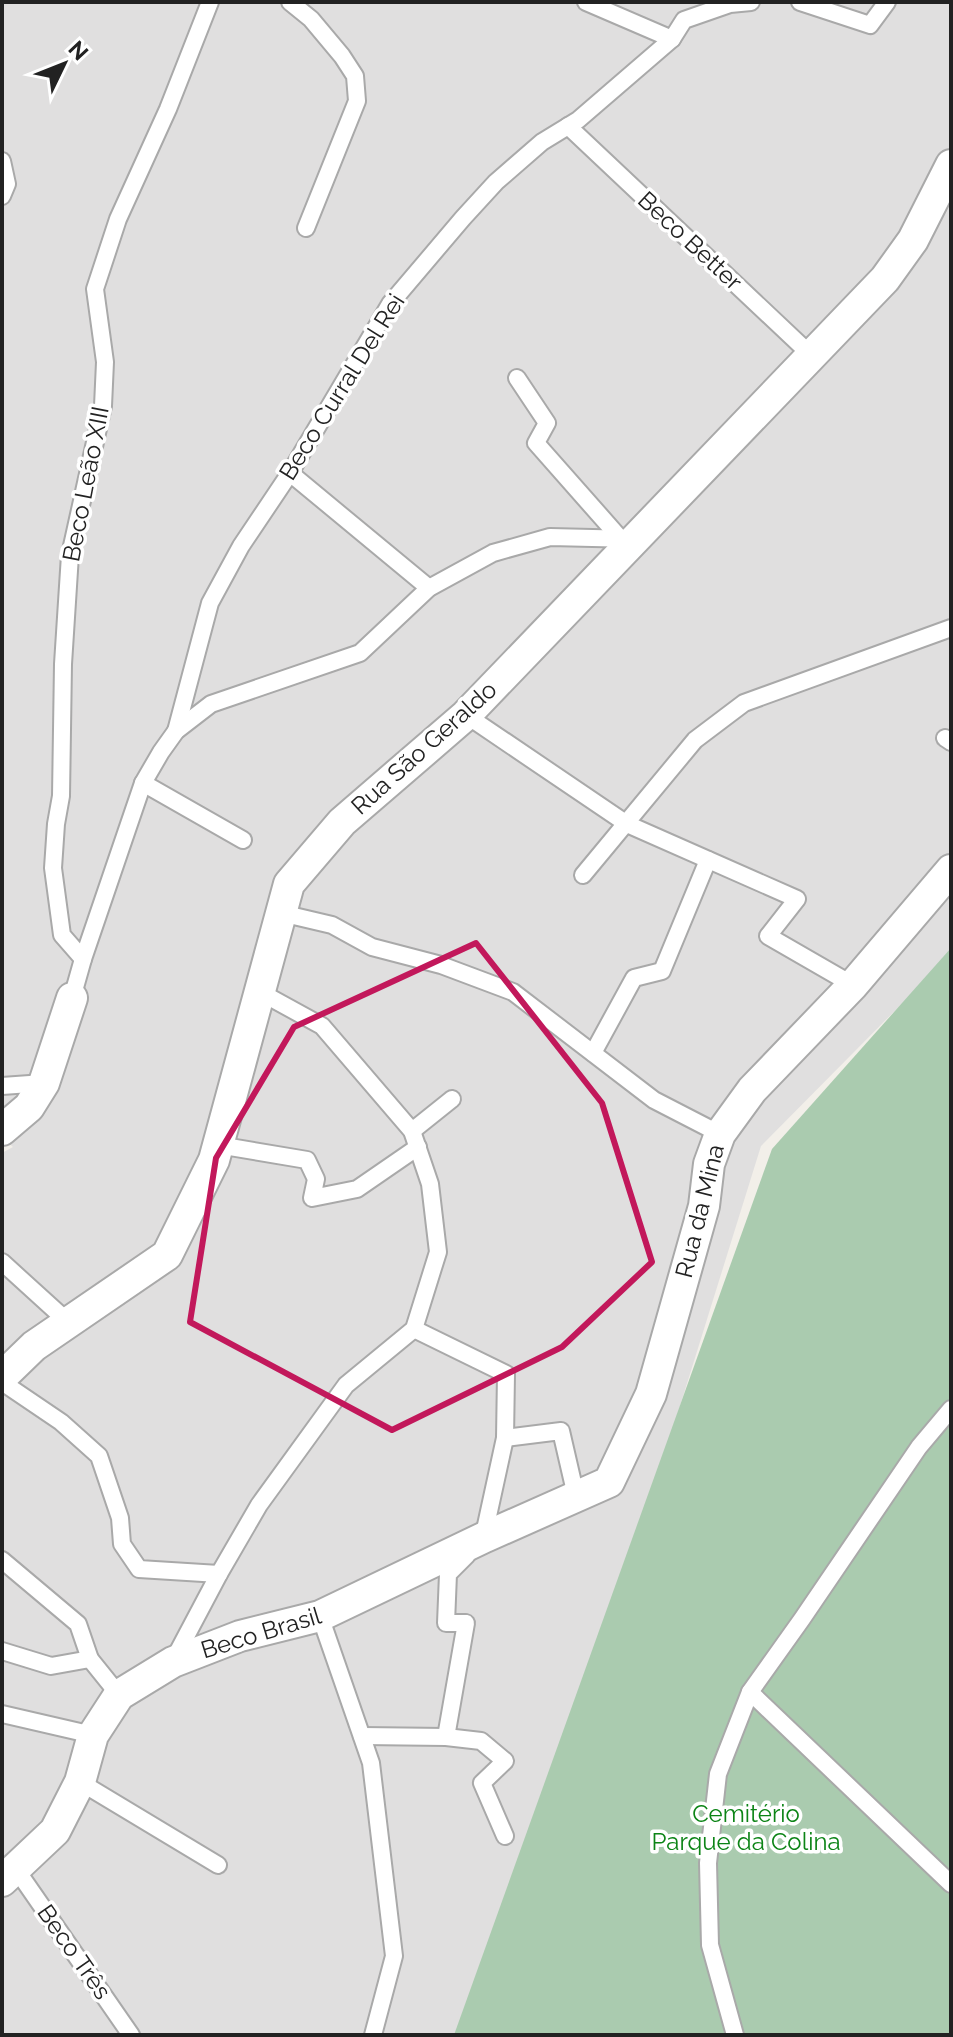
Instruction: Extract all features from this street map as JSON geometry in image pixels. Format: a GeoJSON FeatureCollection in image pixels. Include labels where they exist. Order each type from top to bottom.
{"type":"FeatureCollection","features":[{"type":"Feature","properties":{"kind":"street","name":"Rua São Geraldo"},"geometry":{"type":"LineString","coordinates":[[2,1380],[34,1346],[167,1255],[214,1160],[289,884],[342,822],[466,715],[627,538],[812,356],[885,279],[913,240],[951,165]]}},
{"type":"Feature","properties":{"kind":"street","name":"Rua da Mina"},"geometry":{"type":"LineString","coordinates":[[609,1482],[651,1394],[704,1206],[709,1164],[720,1134],[752,1090],[853,985],[951,870]]}},
{"type":"Feature","properties":{"kind":"street"},"geometry":{"type":"LineString","coordinates":[[2,1130],[29,1107],[44,1083],[72,998]]}},
{"type":"Feature","properties":{"kind":"street","name":"Beco Brasil"},"geometry":{"type":"LineString","coordinates":[[9,1875],[55,1831],[80,1782],[93,1735],[119,1695],[173,1662],[240,1636],[320,1616],[609,1482]]}},
{"type":"Feature","properties":{"kind":"lane","name":"Beco Leão XIII"},"geometry":{"type":"LineString","coordinates":[[83,959],[62,935],[53,868],[61,796],[63,664],[70,555],[103,406],[105,362],[95,289],[118,219],[168,109],[210,2]]}},
{"type":"Feature","properties":{"kind":"lane"},"geometry":{"type":"LineString","coordinates":[[290,2],[311,19],[349,66],[355,76],[357,101],[306,228]]}},
{"type":"Feature","properties":{"kind":"lane"},"geometry":{"type":"LineString","coordinates":[[586,2],[672,39]]}},
{"type":"Feature","properties":{"kind":"lane","name":"Beco Curral Del Rei"},"geometry":{"type":"LineString","coordinates":[[176,731],[210,603],[241,546],[290,473],[390,304],[496,182],[542,142],[578,120],[672,39],[684,20],[730,4],[751,2]]}},
{"type":"Feature","properties":{"kind":"lane"},"geometry":{"type":"LineString","coordinates":[[800,2],[870,25],[887,2]]}},
{"type":"Feature","properties":{"kind":"lane","name":"Beco Better"},"geometry":{"type":"LineString","coordinates":[[568,126],[812,356]]}},
{"type":"Feature","properties":{"kind":"lane"},"geometry":{"type":"LineString","coordinates":[[2,161],[7,184],[2,196]]}},
{"type":"Feature","properties":{"kind":"lane"},"geometry":{"type":"LineString","coordinates":[[517,378],[547,423],[536,443],[627,538]]}},
{"type":"Feature","properties":{"kind":"lane"},"geometry":{"type":"LineString","coordinates":[[290,473],[429,588]]}},
{"type":"Feature","properties":{"kind":"lane"},"geometry":{"type":"LineString","coordinates":[[72,998],[143,783],[176,731],[211,704],[360,653],[429,588],[493,553],[550,537],[627,538]]}},
{"type":"Feature","properties":{"kind":"lane"},"geometry":{"type":"LineString","coordinates":[[583,875],[695,740],[744,703],[951,628]]}},
{"type":"Feature","properties":{"kind":"lane"},"geometry":{"type":"LineString","coordinates":[[466,715],[627,824],[797,899],[768,936],[853,985]]}},
{"type":"Feature","properties":{"kind":"lane"},"geometry":{"type":"LineString","coordinates":[[143,783],[243,840]]}},
{"type":"Feature","properties":{"kind":"lane"},"geometry":{"type":"LineString","coordinates":[[593,1053],[634,978],[662,971],[708,860]]}},
{"type":"Feature","properties":{"kind":"lane"},"geometry":{"type":"LineString","coordinates":[[281,913],[332,925],[372,947],[441,965],[513,992],[654,1100],[720,1134]]}},
{"type":"Feature","properties":{"kind":"lane"},"geometry":{"type":"LineString","coordinates":[[173,1662],[259,1505],[346,1385],[414,1329],[438,1252],[430,1184],[412,1131],[322,1026],[260,992]]}},
{"type":"Feature","properties":{"kind":"lane"},"geometry":{"type":"LineString","coordinates":[[2,1086],[44,1083]]}},
{"type":"Feature","properties":{"kind":"lane"},"geometry":{"type":"LineString","coordinates":[[412,1131],[452,1099]]}},
{"type":"Feature","properties":{"kind":"lane"},"geometry":{"type":"LineString","coordinates":[[218,1145],[307,1160],[316,1179],[312,1198],[357,1189],[418,1147]]}},
{"type":"Feature","properties":{"kind":"lane"},"geometry":{"type":"LineString","coordinates":[[2,1262],[68,1322]]}},
{"type":"Feature","properties":{"kind":"lane"},"geometry":{"type":"LineString","coordinates":[[414,1329],[506,1374],[505,1438],[485,1537],[448,1574],[446,1623],[466,1623],[446,1737]]}},
{"type":"Feature","properties":{"kind":"lane"},"geometry":{"type":"LineString","coordinates":[[2,1380],[61,1422],[99,1456],[120,1518],[122,1544],[139,1569],[219,1574]]}},
{"type":"Feature","properties":{"kind":"lane"},"geometry":{"type":"LineString","coordinates":[[735,2035],[710,1945],[708,1863],[718,1774],[750,1692],[919,1447],[951,1409]]}},
{"type":"Feature","properties":{"kind":"lane"},"geometry":{"type":"LineString","coordinates":[[505,1438],[561,1431],[576,1496]]}},
{"type":"Feature","properties":{"kind":"lane"},"geometry":{"type":"LineString","coordinates":[[2,1560],[78,1624],[90,1659],[119,1695]]}},
{"type":"Feature","properties":{"kind":"lane"},"geometry":{"type":"LineString","coordinates":[[320,1616],[371,1763],[394,1956],[373,2035]]}},
{"type":"Feature","properties":{"kind":"lane"},"geometry":{"type":"LineString","coordinates":[[2,1651],[51,1666],[90,1659]]}},
{"type":"Feature","properties":{"kind":"lane"},"geometry":{"type":"LineString","coordinates":[[750,1692],[951,1884]]}},
{"type":"Feature","properties":{"kind":"lane"},"geometry":{"type":"LineString","coordinates":[[2,1714],[93,1735]]}},
{"type":"Feature","properties":{"kind":"lane"},"geometry":{"type":"LineString","coordinates":[[362,1736],[446,1737],[481,1741],[505,1761],[482,1783],[505,1836]]}},
{"type":"Feature","properties":{"kind":"lane"},"geometry":{"type":"LineString","coordinates":[[80,1782],[218,1865]]}},
{"type":"Feature","properties":{"kind":"lane","name":"Beco Três"},"geometry":{"type":"LineString","coordinates":[[9,1875],[131,2035]]}},
{"type":"Feature","properties":{"kind":"highlighted area"},"geometry":{"type":"Polygon","coordinates":[[[476,943],[602,1103],[652,1262],[562,1347],[392,1430],[190,1322],[216,1158],[294,1027],[476,943]]]}},
{"type":"Feature","properties":{"kind":"shaded area"},"geometry":{"type":"Polygon","coordinates":[[[2,2],[951,2],[951,954],[761,1146],[484,2035],[2,2035],[2,1153],[13,1147],[2,1137],[2,2]]]}},
{"type":"Feature","properties":{"kind":"green space","name":"Cemitério Parque da Colina"},"geometry":{"type":"Polygon","coordinates":[[[951,948],[951,2035],[454,2035],[772,1149],[951,948]]]}}]}
